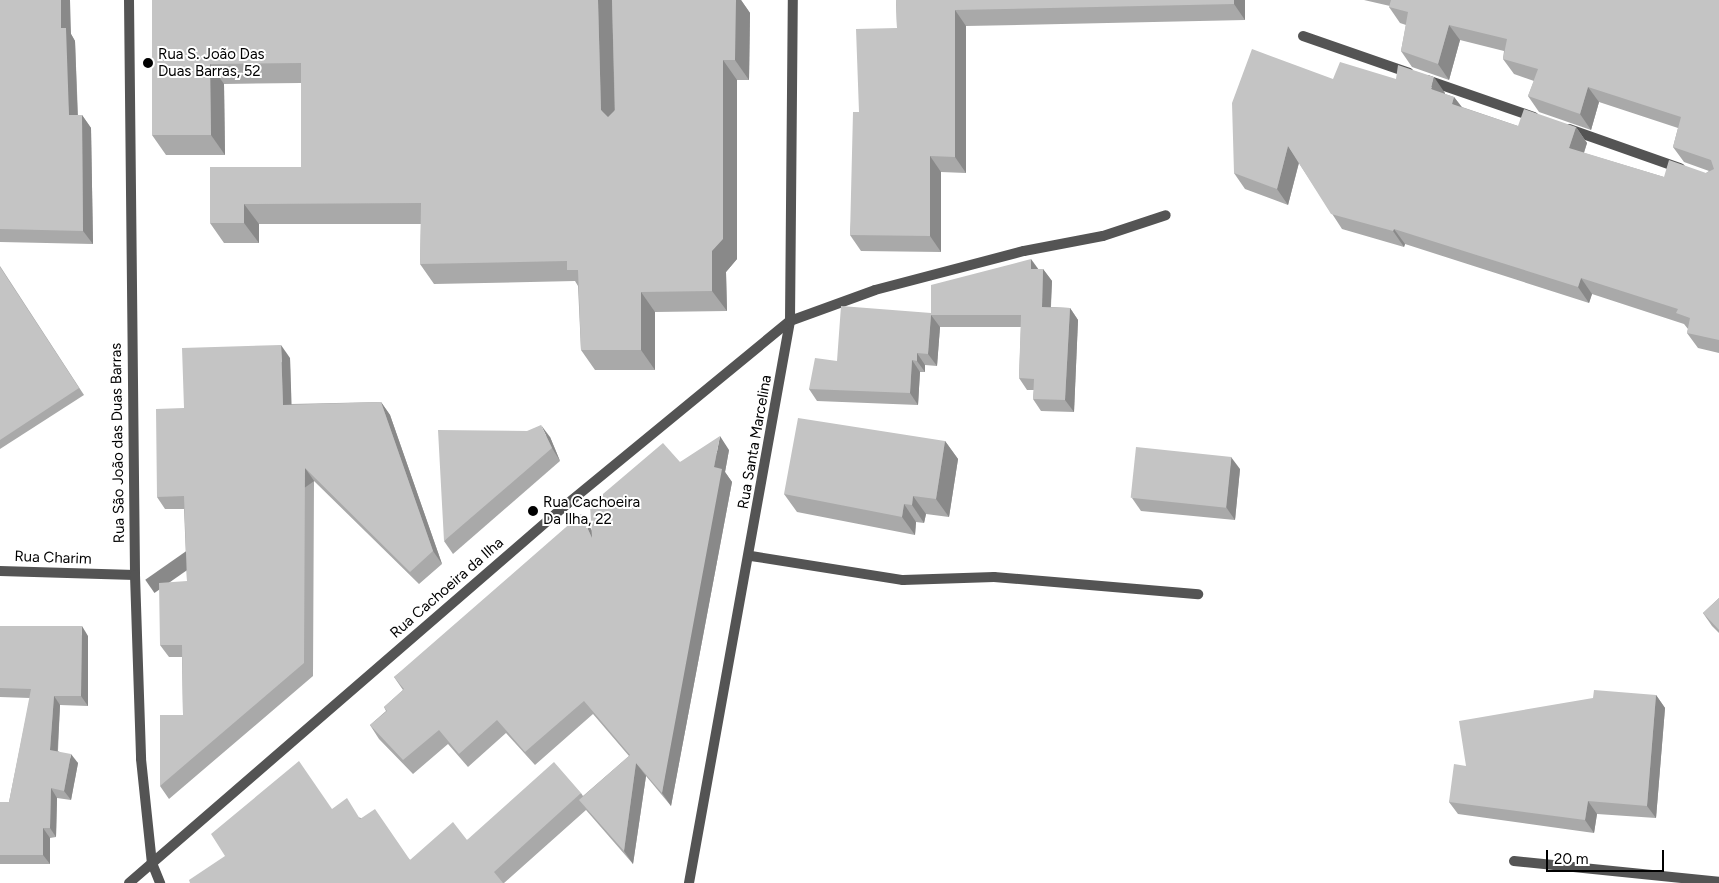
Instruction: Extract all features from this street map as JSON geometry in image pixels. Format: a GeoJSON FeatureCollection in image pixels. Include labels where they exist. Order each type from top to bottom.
{"type":"FeatureCollection","features":[{"type":"Feature","properties":{"kind":"street","name":"Rua São João das Duas Barras"},"geometry":{"type":"LineString","coordinates":[[129,0],[135,575],[141,759],[152,863],[160,883]]}},
{"type":"Feature","properties":{"kind":"street","name":"Rua Santa Marcelina"},"geometry":{"type":"LineString","coordinates":[[689,883],[750,556],[790,321],[793,0]]}},
{"type":"Feature","properties":{"kind":"street"},"geometry":{"type":"LineString","coordinates":[[1303,36],[1543,120]]}},
{"type":"Feature","properties":{"kind":"street"},"geometry":{"type":"LineString","coordinates":[[1562,127],[1691,172]]}},
{"type":"Feature","properties":{"kind":"street","name":"Rua Cachoeira da Ilha"},"geometry":{"type":"LineString","coordinates":[[129,883],[566,504],[790,321],[875,290],[1024,251],[1102,236],[1166,215]]}},
{"type":"Feature","properties":{"kind":"street"},"geometry":{"type":"LineString","coordinates":[[750,556],[903,580],[994,577],[1198,594]]}},
{"type":"Feature","properties":{"kind":"street","name":"Rua Charim"},"geometry":{"type":"LineString","coordinates":[[0,571],[135,575]]}},
{"type":"Feature","properties":{"kind":"street"},"geometry":{"type":"LineString","coordinates":[[1514,861],[1719,882]]}},
{"type":"Feature","properties":{"kind":"building"},"geometry":{"type":"Polygon","coordinates":[[[0,0],[61,0],[61,28],[66,28],[69,115],[82,115],[83,231],[0,229],[0,0]]]}},
{"type":"Feature","properties":{"kind":"building"},"geometry":{"type":"Polygon","coordinates":[[[152,0],[598,0],[601,110],[608,117],[615,110],[612,0],[736,0],[735,60],[723,60],[723,239],[712,251],[712,291],[641,292],[641,350],[581,350],[578,270],[567,270],[567,261],[420,264],[421,203],[244,204],[244,223],[210,223],[210,167],[301,167],[301,63],[210,64],[211,135],[152,135],[152,0]]]}},
{"type":"Feature","properties":{"kind":"building"},"geometry":{"type":"Polygon","coordinates":[[[896,0],[1234,0],[1234,4],[955,10],[955,157],[930,156],[930,236],[850,235],[853,112],[859,112],[856,29],[897,28],[896,0]]]}},
{"type":"Feature","properties":{"kind":"building"},"geometry":{"type":"Polygon","coordinates":[[[1391,0],[1719,0],[1719,340],[1687,333],[1690,318],[1676,313],[1678,309],[1581,278],[1578,287],[1394,229],[1393,231],[1331,214],[1288,146],[1277,189],[1234,173],[1232,103],[1252,49],[1333,79],[1340,62],[1396,79],[1398,65],[1434,77],[1431,89],[1454,97],[1452,104],[1518,126],[1524,109],[1576,127],[1569,148],[1664,177],[1669,160],[1706,173],[1714,169],[1711,160],[1673,147],[1681,117],[1588,87],[1580,114],[1528,96],[1538,69],[1503,59],[1507,39],[1449,25],[1438,64],[1401,51],[1408,12],[1389,7],[1391,0]]]}},
{"type":"Feature","properties":{"kind":"building"},"geometry":{"type":"Polygon","coordinates":[[[1031,259],[1031,269],[1043,269],[1042,307],[1070,308],[1065,400],[1033,399],[1034,379],[1019,378],[1021,315],[931,315],[928,354],[917,353],[917,361],[912,360],[910,393],[809,389],[815,358],[837,361],[841,306],[931,313],[931,285],[1031,259]]]}},
{"type":"Feature","properties":{"kind":"building"},"geometry":{"type":"Polygon","coordinates":[[[0,267],[79,388],[0,440],[0,267]]]}},
{"type":"Feature","properties":{"kind":"building"},"geometry":{"type":"Polygon","coordinates":[[[281,345],[283,405],[381,402],[433,551],[410,572],[305,468],[304,663],[160,786],[160,715],[183,715],[182,645],[160,645],[159,583],[187,581],[184,496],[157,497],[156,409],[184,408],[182,348],[281,345]]]}},
{"type":"Feature","properties":{"kind":"building"},"geometry":{"type":"Polygon","coordinates":[[[798,418],[945,441],[936,499],[913,496],[912,505],[904,504],[902,517],[784,494],[798,418]]]}},
{"type":"Feature","properties":{"kind":"building"},"geometry":{"type":"Polygon","coordinates":[[[541,425],[552,448],[444,541],[438,430],[527,431],[541,425]]]}},
{"type":"Feature","properties":{"kind":"building"},"geometry":{"type":"Polygon","coordinates":[[[720,436],[714,467],[722,469],[662,793],[636,763],[624,851],[579,800],[630,755],[584,701],[525,752],[497,720],[459,754],[439,730],[403,760],[370,725],[387,711],[384,707],[404,689],[394,677],[581,514],[592,538],[590,505],[663,443],[680,462],[720,436]]]}},
{"type":"Feature","properties":{"kind":"building"},"geometry":{"type":"Polygon","coordinates":[[[1136,447],[1231,457],[1226,508],[1131,498],[1136,447]]]}},
{"type":"Feature","properties":{"kind":"building"},"geometry":{"type":"Polygon","coordinates":[[[1719,598],[1719,630],[1703,613],[1719,598]]]}},
{"type":"Feature","properties":{"kind":"building"},"geometry":{"type":"Polygon","coordinates":[[[0,626],[82,626],[81,696],[54,696],[50,750],[71,754],[64,791],[51,788],[50,828],[43,828],[43,855],[0,855],[0,802],[9,802],[31,689],[0,688],[0,626]]]}},
{"type":"Feature","properties":{"kind":"building"},"geometry":{"type":"Polygon","coordinates":[[[1594,690],[1656,695],[1647,806],[1588,801],[1585,820],[1449,802],[1454,764],[1466,766],[1459,721],[1593,698],[1594,690]]]}},
{"type":"Feature","properties":{"kind":"building"},"geometry":{"type":"Polygon","coordinates":[[[299,761],[332,809],[347,798],[360,819],[375,809],[410,860],[453,822],[467,840],[554,762],[581,793],[494,872],[503,883],[190,883],[189,880],[225,856],[211,834],[299,761]]]}},
{"type":"Feature","properties":{"kind":"place","name":"Rua S. João Das Duas Barras, 52"},"geometry":{"type":"Point","coordinates":[148,63]}},
{"type":"Feature","properties":{"kind":"place","name":"Rua Cachoeira Da Ilha, 22"},"geometry":{"type":"Point","coordinates":[533,511]}}]}
